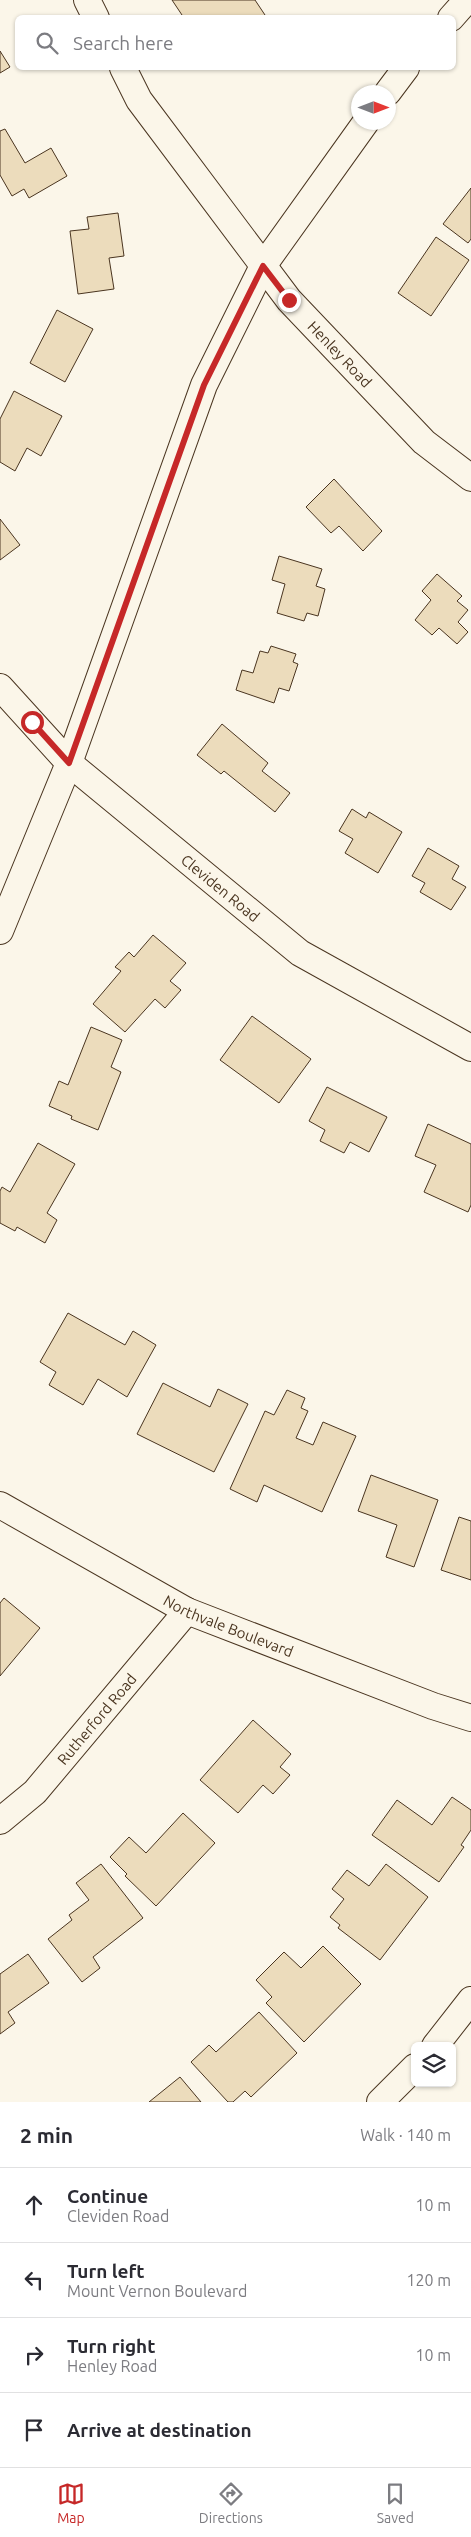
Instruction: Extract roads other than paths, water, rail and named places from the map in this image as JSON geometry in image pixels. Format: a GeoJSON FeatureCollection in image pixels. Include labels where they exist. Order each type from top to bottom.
{"type":"FeatureCollection","features":[{"type":"Feature","properties":{"kind":"street"},"geometry":{"type":"LineString","coordinates":[[87,0],[94,15]]}},
{"type":"Feature","properties":{"kind":"street"},"geometry":{"type":"LineString","coordinates":[[454,15],[467,0]]}},
{"type":"Feature","properties":{"kind":"street","name":"Henley Road"},"geometry":{"type":"LineString","coordinates":[[124,70],[139,100],[289,300],[424,442],[471,478]]}},
{"type":"Feature","properties":{"kind":"street"},"geometry":{"type":"LineString","coordinates":[[393,85],[404,70]]}},
{"type":"Feature","properties":{"kind":"street"},"geometry":{"type":"LineString","coordinates":[[0,931],[69,763],[204,385],[263,266],[360,130]]}},
{"type":"Feature","properties":{"kind":"street","name":"Cleviden Road"},"geometry":{"type":"LineString","coordinates":[[0,687],[69,763],[300,953],[471,1048]]}},
{"type":"Feature","properties":{"kind":"street","name":"Northvale Boulevard"},"geometry":{"type":"LineString","coordinates":[[0,1505],[187,1611],[433,1706],[471,1718]]}},
{"type":"Feature","properties":{"kind":"street","name":"Rutherford Road"},"geometry":{"type":"LineString","coordinates":[[0,1821],[35,1792],[187,1611]]}},
{"type":"Feature","properties":{"kind":"street"},"geometry":{"type":"LineString","coordinates":[[438,2042],[471,2000]]}},
{"type":"Feature","properties":{"kind":"street"},"geometry":{"type":"LineString","coordinates":[[380,2102],[411,2071]]}}]}
